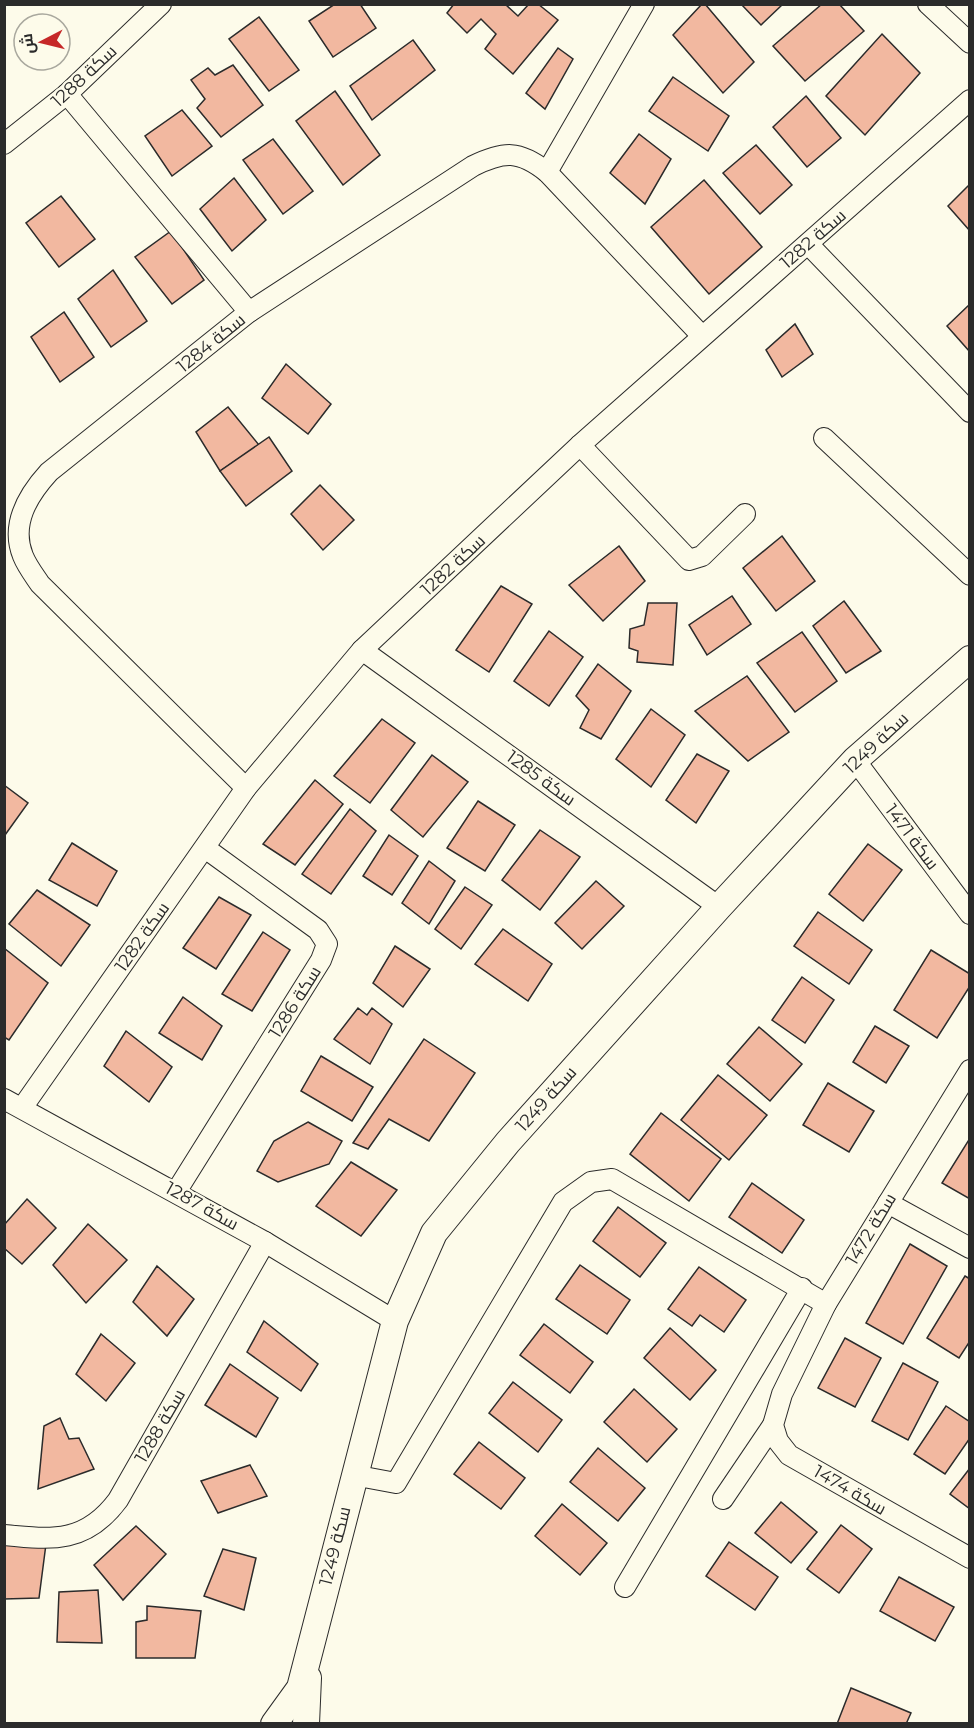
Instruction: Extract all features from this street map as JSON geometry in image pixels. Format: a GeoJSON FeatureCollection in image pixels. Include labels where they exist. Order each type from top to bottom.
{"type":"FeatureCollection","features":[{"type":"Feature","properties":{"kind":"street","name":"سكة 1288"},"geometry":{"type":"LineString","coordinates":[[4,144],[67,94],[160,4]]}},
{"type":"Feature","properties":{"kind":"street"},"geometry":{"type":"LineString","coordinates":[[547,172],[644,4]]}},
{"type":"Feature","properties":{"kind":"street"},"geometry":{"type":"LineString","coordinates":[[928,4],[969,43]]}},
{"type":"Feature","properties":{"kind":"street"},"geometry":{"type":"LineString","coordinates":[[67,94],[249,312]]}},
{"type":"Feature","properties":{"kind":"street","name":"سكة 1282"},"geometry":{"type":"LineString","coordinates":[[13,1103],[205,848],[246,788],[362,650],[580,445],[969,100]]}},
{"type":"Feature","properties":{"kind":"street","name":"سكة 1284"},"geometry":{"type":"LineString","coordinates":[[246,788],[40,584],[22,555],[19,523],[30,494],[49,472],[249,312],[472,166],[493,157],[516,154],[533,161],[547,172],[702,336]]}},
{"type":"Feature","properties":{"kind":"street"},"geometry":{"type":"LineString","coordinates":[[808,244],[969,412]]}},
{"type":"Feature","properties":{"kind":"street"},"geometry":{"type":"LineString","coordinates":[[824,438],[969,575]]}},
{"type":"Feature","properties":{"kind":"street"},"geometry":{"type":"LineString","coordinates":[[580,445],[689,560],[702,556],[745,514]]}},
{"type":"Feature","properties":{"kind":"street","name":"سكة 1285"},"geometry":{"type":"LineString","coordinates":[[362,650],[719,907]]}},
{"type":"Feature","properties":{"kind":"street","name":"سكة 1249"},"geometry":{"type":"LineString","coordinates":[[274,1724],[300,1688],[353,1475],[395,1321],[434,1233],[508,1142],[719,907],[855,760],[969,659]]}},
{"type":"Feature","properties":{"kind":"street","name":"سكة 1471"},"geometry":{"type":"LineString","coordinates":[[855,760],[969,914]]}},
{"type":"Feature","properties":{"kind":"street","name":"سكة 1286"},"geometry":{"type":"LineString","coordinates":[[177,1192],[321,960],[327,944],[318,930],[205,848]]}},
{"type":"Feature","properties":{"kind":"street","name":"سكة 1472"},"geometry":{"type":"LineString","coordinates":[[773,1425],[782,1394],[826,1304],[969,1070]]}},
{"type":"Feature","properties":{"kind":"street","name":"سكة 1287"},"geometry":{"type":"LineString","coordinates":[[13,1103],[265,1242],[395,1321]]}},
{"type":"Feature","properties":{"kind":"street"},"geometry":{"type":"LineString","coordinates":[[353,1475],[396,1483],[562,1203],[591,1182],[612,1179],[826,1304]]}},
{"type":"Feature","properties":{"kind":"street"},"geometry":{"type":"LineString","coordinates":[[888,1203],[969,1248]]}},
{"type":"Feature","properties":{"kind":"street","name":"سكة 1288"},"geometry":{"type":"LineString","coordinates":[[4,1535],[51,1537],[82,1532],[102,1521],[118,1500],[265,1242]]}},
{"type":"Feature","properties":{"kind":"street"},"geometry":{"type":"LineString","coordinates":[[625,1587],[802,1288]]}},
{"type":"Feature","properties":{"kind":"street"},"geometry":{"type":"LineString","coordinates":[[723,1498],[773,1425]]}},
{"type":"Feature","properties":{"kind":"street","name":"سكة 1474"},"geometry":{"type":"LineString","coordinates":[[773,1425],[778,1441],[789,1455],[969,1558]]}},
{"type":"Feature","properties":{"kind":"street","name":"سكة 1249"},"geometry":{"type":"LineString","coordinates":[[306,1724],[310,1651]]}},
{"type":"Feature","properties":{"kind":"building"},"geometry":{"type":"Polygon","coordinates":[[[335,4],[360,4],[376,28],[333,57],[309,21],[335,4]]]}},
{"type":"Feature","properties":{"kind":"building"},"geometry":{"type":"Polygon","coordinates":[[[454,4],[505,4],[518,16],[529,4],[538,4],[558,20],[513,74],[485,49],[496,34],[481,19],[467,33],[447,13],[454,4]]]}},
{"type":"Feature","properties":{"kind":"building"},"geometry":{"type":"Polygon","coordinates":[[[702,4],[705,4],[754,62],[723,93],[673,35],[702,4]]]}},
{"type":"Feature","properties":{"kind":"building"},"geometry":{"type":"Polygon","coordinates":[[[741,4],[783,4],[761,25],[741,4]]]}},
{"type":"Feature","properties":{"kind":"building"},"geometry":{"type":"Polygon","coordinates":[[[822,4],[839,4],[864,31],[805,81],[773,46],[822,4]]]}},
{"type":"Feature","properties":{"kind":"building"},"geometry":{"type":"Polygon","coordinates":[[[259,17],[299,70],[269,91],[229,39],[259,17]]]}},
{"type":"Feature","properties":{"kind":"building"},"geometry":{"type":"Polygon","coordinates":[[[882,34],[920,73],[865,135],[826,96],[882,34]]]}},
{"type":"Feature","properties":{"kind":"building"},"geometry":{"type":"Polygon","coordinates":[[[413,40],[435,70],[372,120],[350,86],[413,40]]]}},
{"type":"Feature","properties":{"kind":"building"},"geometry":{"type":"Polygon","coordinates":[[[558,48],[573,59],[545,109],[526,93],[558,48]]]}},
{"type":"Feature","properties":{"kind":"building"},"geometry":{"type":"Polygon","coordinates":[[[233,65],[263,105],[221,137],[197,108],[205,99],[191,80],[208,68],[215,75],[233,65]]]}},
{"type":"Feature","properties":{"kind":"building"},"geometry":{"type":"Polygon","coordinates":[[[673,77],[729,116],[708,151],[649,111],[673,77]]]}},
{"type":"Feature","properties":{"kind":"building"},"geometry":{"type":"Polygon","coordinates":[[[335,91],[380,155],[343,185],[296,121],[335,91]]]}},
{"type":"Feature","properties":{"kind":"building"},"geometry":{"type":"Polygon","coordinates":[[[806,96],[841,138],[807,167],[773,127],[806,96]]]}},
{"type":"Feature","properties":{"kind":"building"},"geometry":{"type":"Polygon","coordinates":[[[182,110],[212,146],[172,176],[145,136],[182,110]]]}},
{"type":"Feature","properties":{"kind":"building"},"geometry":{"type":"Polygon","coordinates":[[[639,134],[671,159],[645,204],[610,173],[639,134]]]}},
{"type":"Feature","properties":{"kind":"building"},"geometry":{"type":"Polygon","coordinates":[[[273,139],[313,191],[283,214],[243,160],[273,139]]]}},
{"type":"Feature","properties":{"kind":"building"},"geometry":{"type":"Polygon","coordinates":[[[756,145],[792,185],[760,214],[723,173],[756,145]]]}},
{"type":"Feature","properties":{"kind":"building"},"geometry":{"type":"Polygon","coordinates":[[[234,178],[266,220],[232,251],[200,209],[234,178]]]}},
{"type":"Feature","properties":{"kind":"building"},"geometry":{"type":"Polygon","coordinates":[[[704,180],[762,247],[709,294],[651,227],[704,180]]]}},
{"type":"Feature","properties":{"kind":"building"},"geometry":{"type":"Polygon","coordinates":[[[970,184],[970,231],[948,206],[970,184]]]}},
{"type":"Feature","properties":{"kind":"building"},"geometry":{"type":"Polygon","coordinates":[[[61,196],[95,239],[59,267],[26,223],[61,196]]]}},
{"type":"Feature","properties":{"kind":"building"},"geometry":{"type":"Polygon","coordinates":[[[171,231],[204,280],[172,304],[135,257],[171,231]]]}},
{"type":"Feature","properties":{"kind":"building"},"geometry":{"type":"Polygon","coordinates":[[[113,270],[147,321],[111,347],[78,299],[113,270]]]}},
{"type":"Feature","properties":{"kind":"building"},"geometry":{"type":"Polygon","coordinates":[[[970,304],[970,352],[947,326],[970,304]]]}},
{"type":"Feature","properties":{"kind":"building"},"geometry":{"type":"Polygon","coordinates":[[[64,312],[94,357],[60,382],[31,337],[64,312]]]}},
{"type":"Feature","properties":{"kind":"building"},"geometry":{"type":"Polygon","coordinates":[[[795,324],[813,354],[782,377],[766,350],[795,324]]]}},
{"type":"Feature","properties":{"kind":"building"},"geometry":{"type":"Polygon","coordinates":[[[286,364],[331,404],[308,434],[262,398],[286,364]]]}},
{"type":"Feature","properties":{"kind":"building"},"geometry":{"type":"Polygon","coordinates":[[[228,407],[259,445],[220,471],[196,432],[228,407]]]}},
{"type":"Feature","properties":{"kind":"building"},"geometry":{"type":"Polygon","coordinates":[[[269,437],[292,471],[246,506],[220,471],[269,437]]]}},
{"type":"Feature","properties":{"kind":"building"},"geometry":{"type":"Polygon","coordinates":[[[320,485],[354,520],[323,550],[291,514],[320,485]]]}},
{"type":"Feature","properties":{"kind":"building"},"geometry":{"type":"Polygon","coordinates":[[[782,536],[815,581],[776,611],[743,568],[782,536]]]}},
{"type":"Feature","properties":{"kind":"building"},"geometry":{"type":"Polygon","coordinates":[[[619,546],[645,581],[603,621],[569,585],[619,546]]]}},
{"type":"Feature","properties":{"kind":"building"},"geometry":{"type":"Polygon","coordinates":[[[501,586],[532,604],[489,672],[456,650],[501,586]]]}},
{"type":"Feature","properties":{"kind":"building"},"geometry":{"type":"Polygon","coordinates":[[[732,596],[751,624],[707,655],[689,625],[732,596]]]}},
{"type":"Feature","properties":{"kind":"building"},"geometry":{"type":"Polygon","coordinates":[[[844,601],[881,651],[846,673],[813,626],[844,601]]]}},
{"type":"Feature","properties":{"kind":"building"},"geometry":{"type":"Polygon","coordinates":[[[648,603],[677,603],[673,665],[637,662],[638,651],[629,648],[630,629],[644,625],[648,603]]]}},
{"type":"Feature","properties":{"kind":"building"},"geometry":{"type":"Polygon","coordinates":[[[549,631],[583,657],[549,706],[514,681],[549,631]]]}},
{"type":"Feature","properties":{"kind":"building"},"geometry":{"type":"Polygon","coordinates":[[[802,632],[837,681],[795,712],[757,663],[802,632]]]}},
{"type":"Feature","properties":{"kind":"building"},"geometry":{"type":"Polygon","coordinates":[[[598,664],[631,691],[601,739],[580,728],[589,710],[576,696],[598,664]]]}},
{"type":"Feature","properties":{"kind":"building"},"geometry":{"type":"Polygon","coordinates":[[[747,676],[789,732],[748,761],[695,711],[747,676]]]}},
{"type":"Feature","properties":{"kind":"building"},"geometry":{"type":"Polygon","coordinates":[[[651,709],[685,735],[651,787],[616,759],[651,709]]]}},
{"type":"Feature","properties":{"kind":"building"},"geometry":{"type":"Polygon","coordinates":[[[382,719],[415,743],[370,803],[334,776],[382,719]]]}},
{"type":"Feature","properties":{"kind":"building"},"geometry":{"type":"Polygon","coordinates":[[[697,754],[729,771],[696,823],[666,800],[697,754]]]}},
{"type":"Feature","properties":{"kind":"building"},"geometry":{"type":"Polygon","coordinates":[[[432,755],[468,782],[423,837],[391,810],[432,755]]]}},
{"type":"Feature","properties":{"kind":"building"},"geometry":{"type":"Polygon","coordinates":[[[315,780],[343,804],[295,865],[263,844],[315,780]]]}},
{"type":"Feature","properties":{"kind":"building"},"geometry":{"type":"Polygon","coordinates":[[[4,785],[28,803],[5,835],[4,834],[4,785]]]}},
{"type":"Feature","properties":{"kind":"building"},"geometry":{"type":"Polygon","coordinates":[[[478,801],[515,825],[485,871],[447,848],[478,801]]]}},
{"type":"Feature","properties":{"kind":"building"},"geometry":{"type":"Polygon","coordinates":[[[350,809],[376,831],[331,894],[302,874],[350,809]]]}},
{"type":"Feature","properties":{"kind":"building"},"geometry":{"type":"Polygon","coordinates":[[[540,830],[580,857],[540,910],[502,880],[540,830]]]}},
{"type":"Feature","properties":{"kind":"building"},"geometry":{"type":"Polygon","coordinates":[[[389,835],[418,856],[392,895],[363,876],[389,835]]]}},
{"type":"Feature","properties":{"kind":"building"},"geometry":{"type":"Polygon","coordinates":[[[72,843],[117,871],[97,906],[49,880],[72,843]]]}},
{"type":"Feature","properties":{"kind":"building"},"geometry":{"type":"Polygon","coordinates":[[[868,844],[902,870],[863,921],[829,894],[868,844]]]}},
{"type":"Feature","properties":{"kind":"building"},"geometry":{"type":"Polygon","coordinates":[[[429,861],[455,881],[429,924],[402,903],[429,861]]]}},
{"type":"Feature","properties":{"kind":"building"},"geometry":{"type":"Polygon","coordinates":[[[596,881],[624,906],[582,949],[555,923],[596,881]]]}},
{"type":"Feature","properties":{"kind":"building"},"geometry":{"type":"Polygon","coordinates":[[[465,887],[492,905],[461,949],[435,929],[465,887]]]}},
{"type":"Feature","properties":{"kind":"building"},"geometry":{"type":"Polygon","coordinates":[[[37,890],[90,925],[61,966],[9,924],[37,890]]]}},
{"type":"Feature","properties":{"kind":"building"},"geometry":{"type":"Polygon","coordinates":[[[219,897],[251,915],[216,969],[183,948],[219,897]]]}},
{"type":"Feature","properties":{"kind":"building"},"geometry":{"type":"Polygon","coordinates":[[[818,912],[872,950],[849,984],[794,946],[818,912]]]}},
{"type":"Feature","properties":{"kind":"building"},"geometry":{"type":"Polygon","coordinates":[[[503,929],[552,964],[528,1001],[475,964],[503,929]]]}},
{"type":"Feature","properties":{"kind":"building"},"geometry":{"type":"Polygon","coordinates":[[[263,932],[290,950],[252,1011],[222,994],[263,932]]]}},
{"type":"Feature","properties":{"kind":"building"},"geometry":{"type":"Polygon","coordinates":[[[395,946],[430,969],[403,1007],[373,983],[395,946]]]}},
{"type":"Feature","properties":{"kind":"building"},"geometry":{"type":"Polygon","coordinates":[[[4,948],[48,983],[9,1040],[4,1037],[4,948]]]}},
{"type":"Feature","properties":{"kind":"building"},"geometry":{"type":"Polygon","coordinates":[[[931,950],[970,974],[970,986],[937,1038],[894,1010],[931,950]]]}},
{"type":"Feature","properties":{"kind":"building"},"geometry":{"type":"Polygon","coordinates":[[[802,977],[834,1000],[805,1043],[772,1020],[802,977]]]}},
{"type":"Feature","properties":{"kind":"building"},"geometry":{"type":"Polygon","coordinates":[[[183,997],[222,1026],[202,1060],[159,1033],[183,997]]]}},
{"type":"Feature","properties":{"kind":"building"},"geometry":{"type":"Polygon","coordinates":[[[358,1008],[367,1015],[372,1008],[392,1024],[370,1064],[334,1039],[358,1008]]]}},
{"type":"Feature","properties":{"kind":"building"},"geometry":{"type":"Polygon","coordinates":[[[875,1026],[909,1046],[886,1083],[853,1062],[875,1026]]]}},
{"type":"Feature","properties":{"kind":"building"},"geometry":{"type":"Polygon","coordinates":[[[759,1027],[802,1064],[770,1101],[727,1064],[759,1027]]]}},
{"type":"Feature","properties":{"kind":"building"},"geometry":{"type":"Polygon","coordinates":[[[126,1031],[172,1067],[149,1102],[104,1066],[126,1031]]]}},
{"type":"Feature","properties":{"kind":"building"},"geometry":{"type":"Polygon","coordinates":[[[424,1039],[475,1073],[429,1141],[389,1119],[368,1149],[353,1143],[424,1039]]]}},
{"type":"Feature","properties":{"kind":"building"},"geometry":{"type":"Polygon","coordinates":[[[321,1056],[373,1087],[352,1121],[301,1091],[321,1056]]]}},
{"type":"Feature","properties":{"kind":"building"},"geometry":{"type":"Polygon","coordinates":[[[718,1075],[767,1115],[729,1160],[681,1120],[718,1075]]]}},
{"type":"Feature","properties":{"kind":"building"},"geometry":{"type":"Polygon","coordinates":[[[828,1083],[874,1111],[849,1152],[803,1125],[828,1083]]]}},
{"type":"Feature","properties":{"kind":"building"},"geometry":{"type":"Polygon","coordinates":[[[661,1113],[721,1159],[689,1201],[630,1154],[661,1113]]]}},
{"type":"Feature","properties":{"kind":"building"},"geometry":{"type":"Polygon","coordinates":[[[308,1122],[342,1141],[329,1164],[278,1182],[257,1171],[274,1141],[308,1122]]]}},
{"type":"Feature","properties":{"kind":"building"},"geometry":{"type":"Polygon","coordinates":[[[970,1138],[970,1199],[942,1183],[970,1138]]]}},
{"type":"Feature","properties":{"kind":"building"},"geometry":{"type":"Polygon","coordinates":[[[351,1162],[397,1190],[361,1236],[316,1206],[351,1162]]]}},
{"type":"Feature","properties":{"kind":"building"},"geometry":{"type":"Polygon","coordinates":[[[752,1183],[804,1220],[782,1253],[729,1217],[752,1183]]]}},
{"type":"Feature","properties":{"kind":"building"},"geometry":{"type":"Polygon","coordinates":[[[27,1199],[56,1228],[22,1264],[4,1248],[4,1225],[27,1199]]]}},
{"type":"Feature","properties":{"kind":"building"},"geometry":{"type":"Polygon","coordinates":[[[618,1207],[666,1243],[640,1277],[593,1241],[618,1207]]]}},
{"type":"Feature","properties":{"kind":"building"},"geometry":{"type":"Polygon","coordinates":[[[88,1224],[127,1260],[86,1303],[53,1265],[88,1224]]]}},
{"type":"Feature","properties":{"kind":"building"},"geometry":{"type":"Polygon","coordinates":[[[910,1244],[947,1266],[903,1344],[866,1323],[910,1244]]]}},
{"type":"Feature","properties":{"kind":"building"},"geometry":{"type":"Polygon","coordinates":[[[580,1265],[630,1300],[607,1334],[556,1299],[580,1265]]]}},
{"type":"Feature","properties":{"kind":"building"},"geometry":{"type":"Polygon","coordinates":[[[157,1266],[194,1299],[167,1336],[133,1302],[157,1266]]]}},
{"type":"Feature","properties":{"kind":"building"},"geometry":{"type":"Polygon","coordinates":[[[699,1267],[746,1300],[724,1332],[700,1315],[692,1326],[668,1309],[699,1267]]]}},
{"type":"Feature","properties":{"kind":"building"},"geometry":{"type":"Polygon","coordinates":[[[965,1276],[970,1279],[970,1341],[959,1358],[927,1338],[965,1276]]]}},
{"type":"Feature","properties":{"kind":"building"},"geometry":{"type":"Polygon","coordinates":[[[264,1321],[318,1364],[301,1391],[247,1352],[264,1321]]]}},
{"type":"Feature","properties":{"kind":"building"},"geometry":{"type":"Polygon","coordinates":[[[544,1324],[593,1362],[570,1393],[520,1355],[544,1324]]]}},
{"type":"Feature","properties":{"kind":"building"},"geometry":{"type":"Polygon","coordinates":[[[670,1328],[716,1370],[690,1400],[644,1358],[670,1328]]]}},
{"type":"Feature","properties":{"kind":"building"},"geometry":{"type":"Polygon","coordinates":[[[101,1334],[135,1363],[106,1401],[76,1374],[101,1334]]]}},
{"type":"Feature","properties":{"kind":"building"},"geometry":{"type":"Polygon","coordinates":[[[845,1338],[881,1358],[855,1407],[818,1388],[845,1338]]]}},
{"type":"Feature","properties":{"kind":"building"},"geometry":{"type":"Polygon","coordinates":[[[903,1363],[938,1382],[908,1440],[872,1421],[903,1363]]]}},
{"type":"Feature","properties":{"kind":"building"},"geometry":{"type":"Polygon","coordinates":[[[230,1364],[278,1398],[256,1437],[205,1405],[230,1364]]]}},
{"type":"Feature","properties":{"kind":"building"},"geometry":{"type":"Polygon","coordinates":[[[513,1382],[562,1420],[538,1452],[489,1413],[513,1382]]]}},
{"type":"Feature","properties":{"kind":"building"},"geometry":{"type":"Polygon","coordinates":[[[634,1389],[677,1429],[647,1462],[604,1422],[634,1389]]]}},
{"type":"Feature","properties":{"kind":"building"},"geometry":{"type":"Polygon","coordinates":[[[946,1406],[970,1422],[970,1438],[945,1474],[914,1454],[946,1406]]]}},
{"type":"Feature","properties":{"kind":"building"},"geometry":{"type":"Polygon","coordinates":[[[60,1418],[69,1439],[79,1438],[94,1469],[38,1489],[44,1426],[60,1418]]]}},
{"type":"Feature","properties":{"kind":"building"},"geometry":{"type":"Polygon","coordinates":[[[479,1442],[525,1478],[501,1509],[454,1474],[479,1442]]]}},
{"type":"Feature","properties":{"kind":"building"},"geometry":{"type":"Polygon","coordinates":[[[598,1448],[645,1488],[618,1521],[570,1482],[598,1448]]]}},
{"type":"Feature","properties":{"kind":"building"},"geometry":{"type":"Polygon","coordinates":[[[250,1465],[267,1496],[218,1513],[201,1481],[250,1465]]]}},
{"type":"Feature","properties":{"kind":"building"},"geometry":{"type":"Polygon","coordinates":[[[970,1468],[970,1509],[950,1494],[970,1468]]]}},
{"type":"Feature","properties":{"kind":"building"},"geometry":{"type":"Polygon","coordinates":[[[781,1502],[817,1532],[791,1563],[755,1533],[781,1502]]]}},
{"type":"Feature","properties":{"kind":"building"},"geometry":{"type":"Polygon","coordinates":[[[562,1504],[607,1543],[580,1575],[535,1536],[562,1504]]]}},
{"type":"Feature","properties":{"kind":"building"},"geometry":{"type":"Polygon","coordinates":[[[841,1525],[872,1549],[839,1593],[807,1569],[841,1525]]]}},
{"type":"Feature","properties":{"kind":"building"},"geometry":{"type":"Polygon","coordinates":[[[136,1526],[166,1554],[123,1600],[94,1565],[136,1526]]]}},
{"type":"Feature","properties":{"kind":"building"},"geometry":{"type":"Polygon","coordinates":[[[729,1542],[778,1577],[755,1610],[706,1576],[729,1542]]]}},
{"type":"Feature","properties":{"kind":"building"},"geometry":{"type":"Polygon","coordinates":[[[46,1544],[39,1598],[4,1599],[4,1545],[46,1544]]]}},
{"type":"Feature","properties":{"kind":"building"},"geometry":{"type":"Polygon","coordinates":[[[223,1549],[256,1558],[244,1610],[204,1596],[223,1549]]]}},
{"type":"Feature","properties":{"kind":"building"},"geometry":{"type":"Polygon","coordinates":[[[899,1577],[954,1607],[935,1641],[880,1611],[899,1577]]]}},
{"type":"Feature","properties":{"kind":"building"},"geometry":{"type":"Polygon","coordinates":[[[98,1590],[102,1643],[57,1642],[59,1592],[98,1590]]]}},
{"type":"Feature","properties":{"kind":"building"},"geometry":{"type":"Polygon","coordinates":[[[147,1606],[201,1611],[195,1658],[136,1658],[136,1622],[147,1620],[147,1606]]]}},
{"type":"Feature","properties":{"kind":"building"},"geometry":{"type":"Polygon","coordinates":[[[851,1688],[911,1713],[906,1724],[837,1724],[851,1688]]]}}]}
